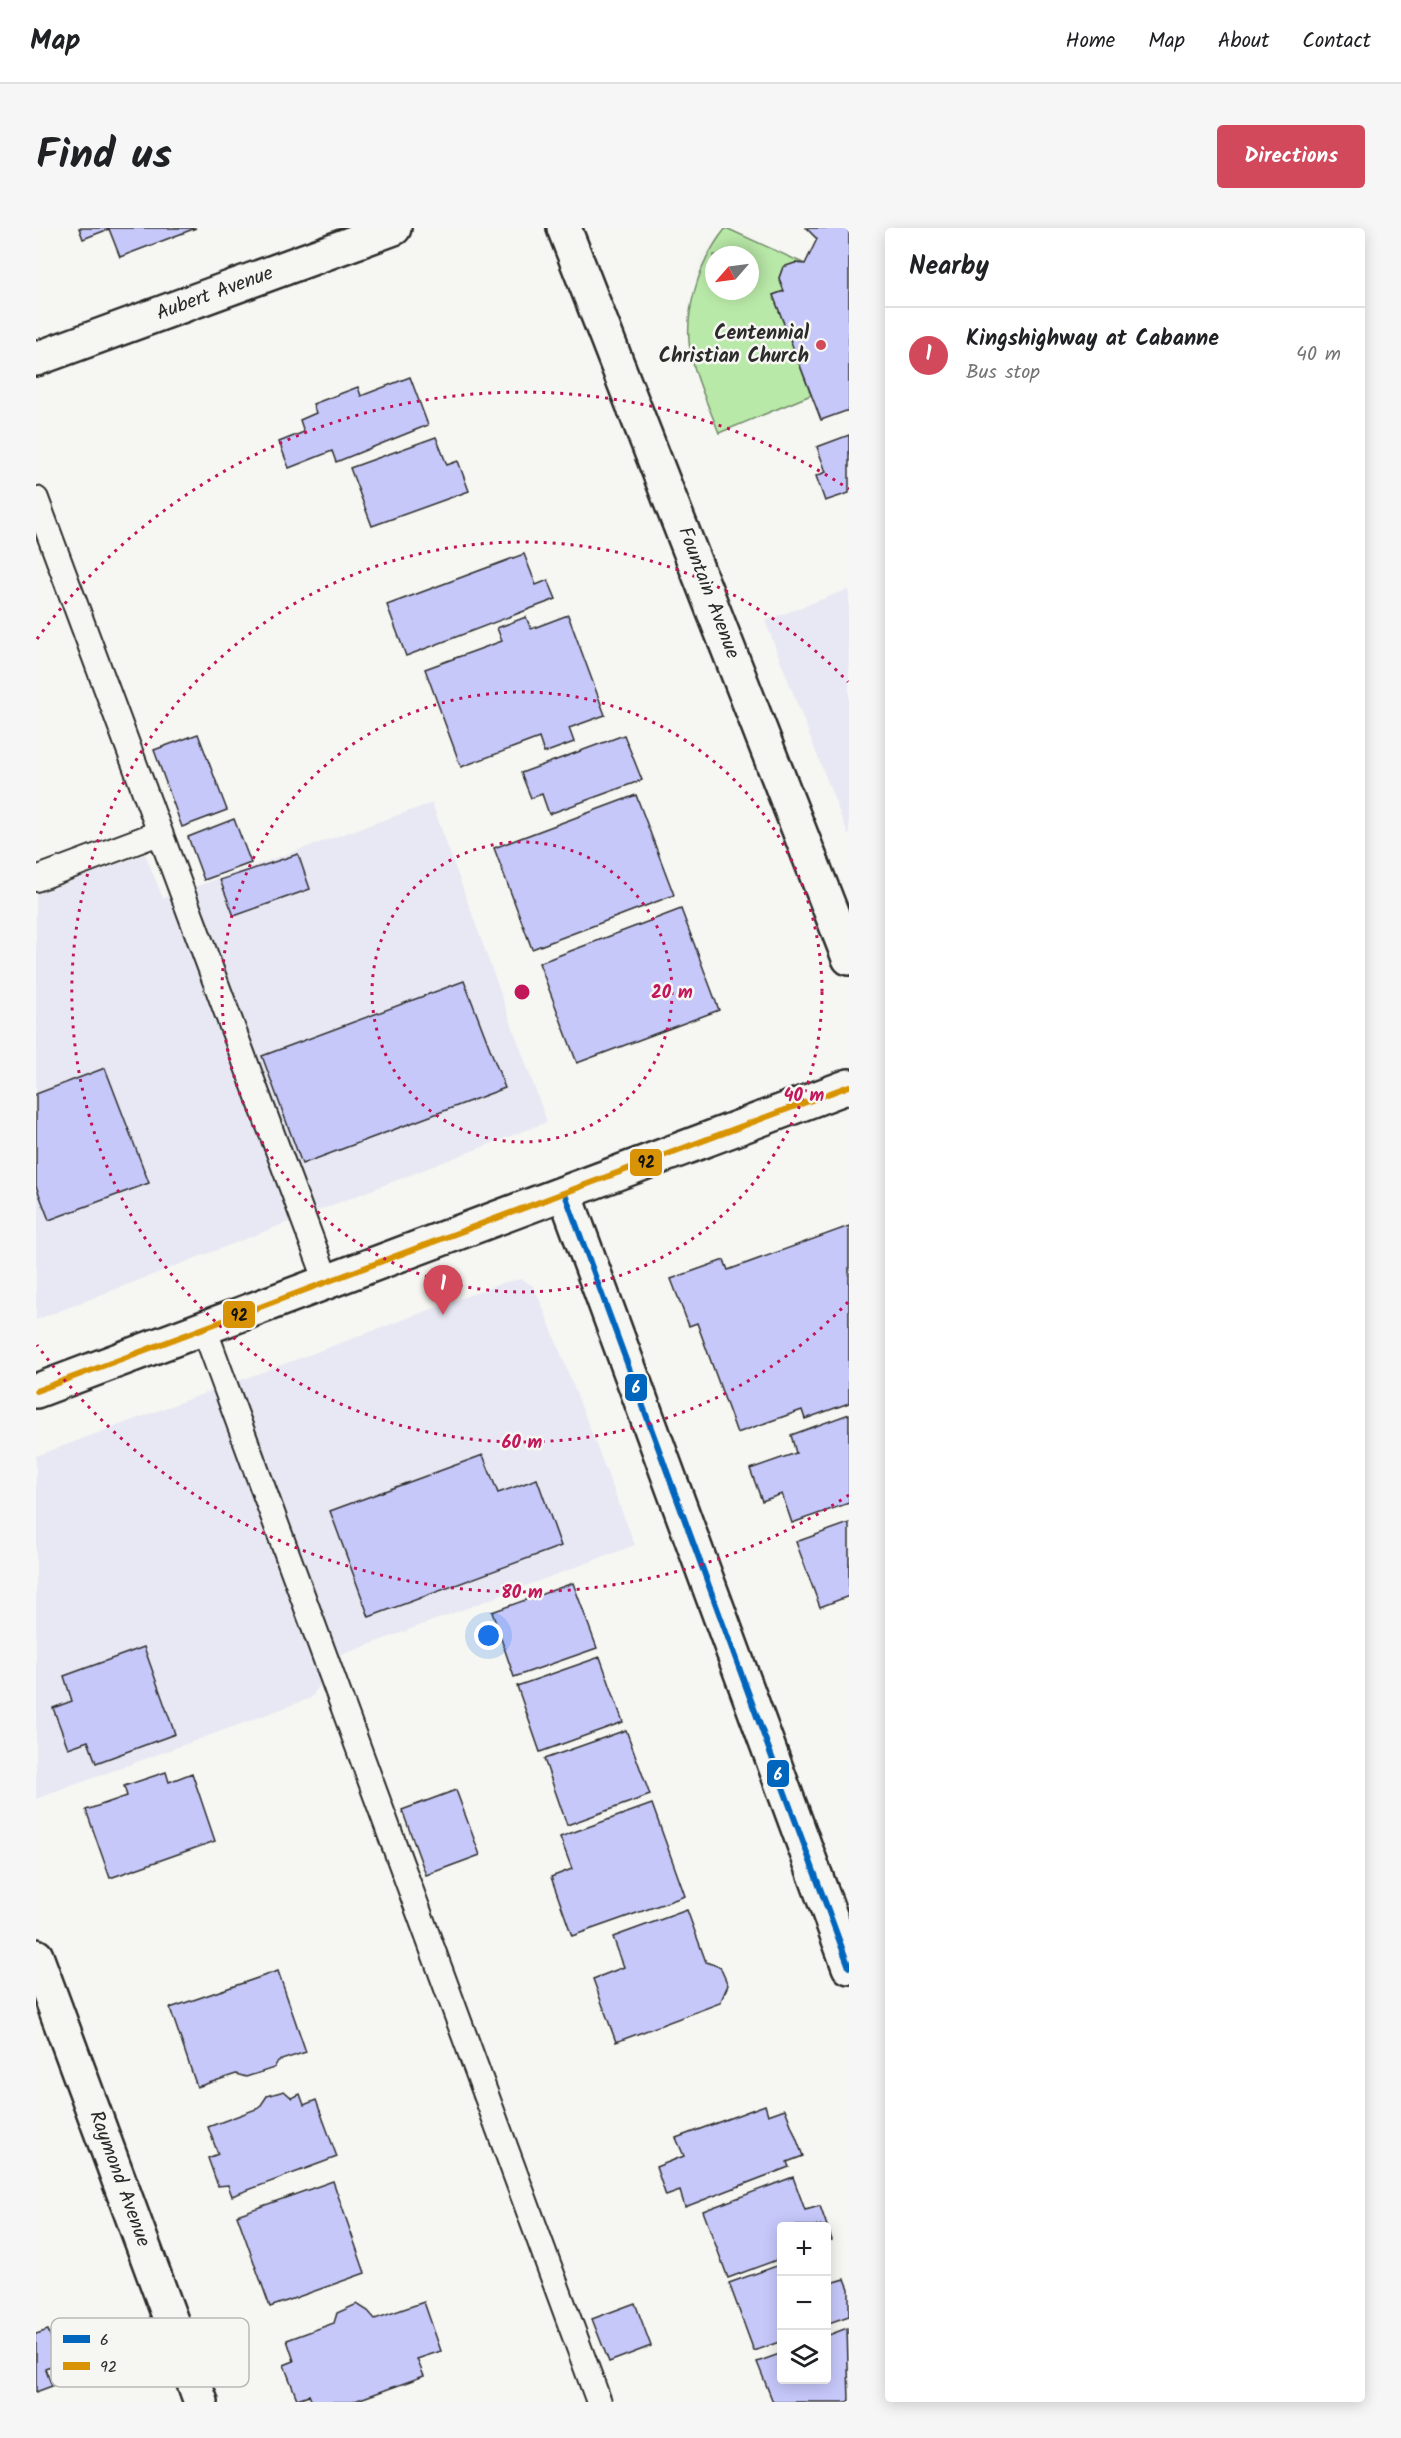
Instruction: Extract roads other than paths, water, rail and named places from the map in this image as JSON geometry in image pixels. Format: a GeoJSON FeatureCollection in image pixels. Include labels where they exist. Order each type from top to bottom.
{"type":"FeatureCollection","features":[{"type":"Feature","properties":{"kind":"street","name":"Aubert Avenue"},"geometry":{"type":"LineString","coordinates":[[36,359],[394,228]]}},
{"type":"Feature","properties":{"kind":"street","name":"Fountain Avenue"},"geometry":{"type":"LineString","coordinates":[[564,228],[849,958]]}},
{"type":"Feature","properties":{"kind":"street"},"geometry":{"type":"LineString","coordinates":[[36,1391],[849,1086]]}},
{"type":"Feature","properties":{"kind":"street"},"geometry":{"type":"LineString","coordinates":[[564,1194],[849,1967]]}},
{"type":"Feature","properties":{"kind":"street","name":"Raymond Avenue"},"geometry":{"type":"LineString","coordinates":[[36,1956],[170,2318]]}},
{"type":"Feature","properties":{"kind":"street","name":"Raymond Avenue"},"geometry":{"type":"LineString","coordinates":[[195,2387],[201,2402]]}},
{"type":"Feature","properties":{"kind":"lane"},"geometry":{"type":"LineString","coordinates":[[36,499],[327,1282]]}},
{"type":"Feature","properties":{"kind":"lane"},"geometry":{"type":"LineString","coordinates":[[36,879],[159,834]]}},
{"type":"Feature","properties":{"kind":"lane"},"geometry":{"type":"LineString","coordinates":[[204,1328],[599,2402]]}},
{"type":"Feature","properties":{"kind":"place","name":"Centennial Christian Church"},"geometry":{"type":"Point","coordinates":[821,345]}},
{"type":"Feature","properties":{"kind":"place","name":"Kingshighway at Cabanne"},"geometry":{"type":"Point","coordinates":[443,1315]}}]}
